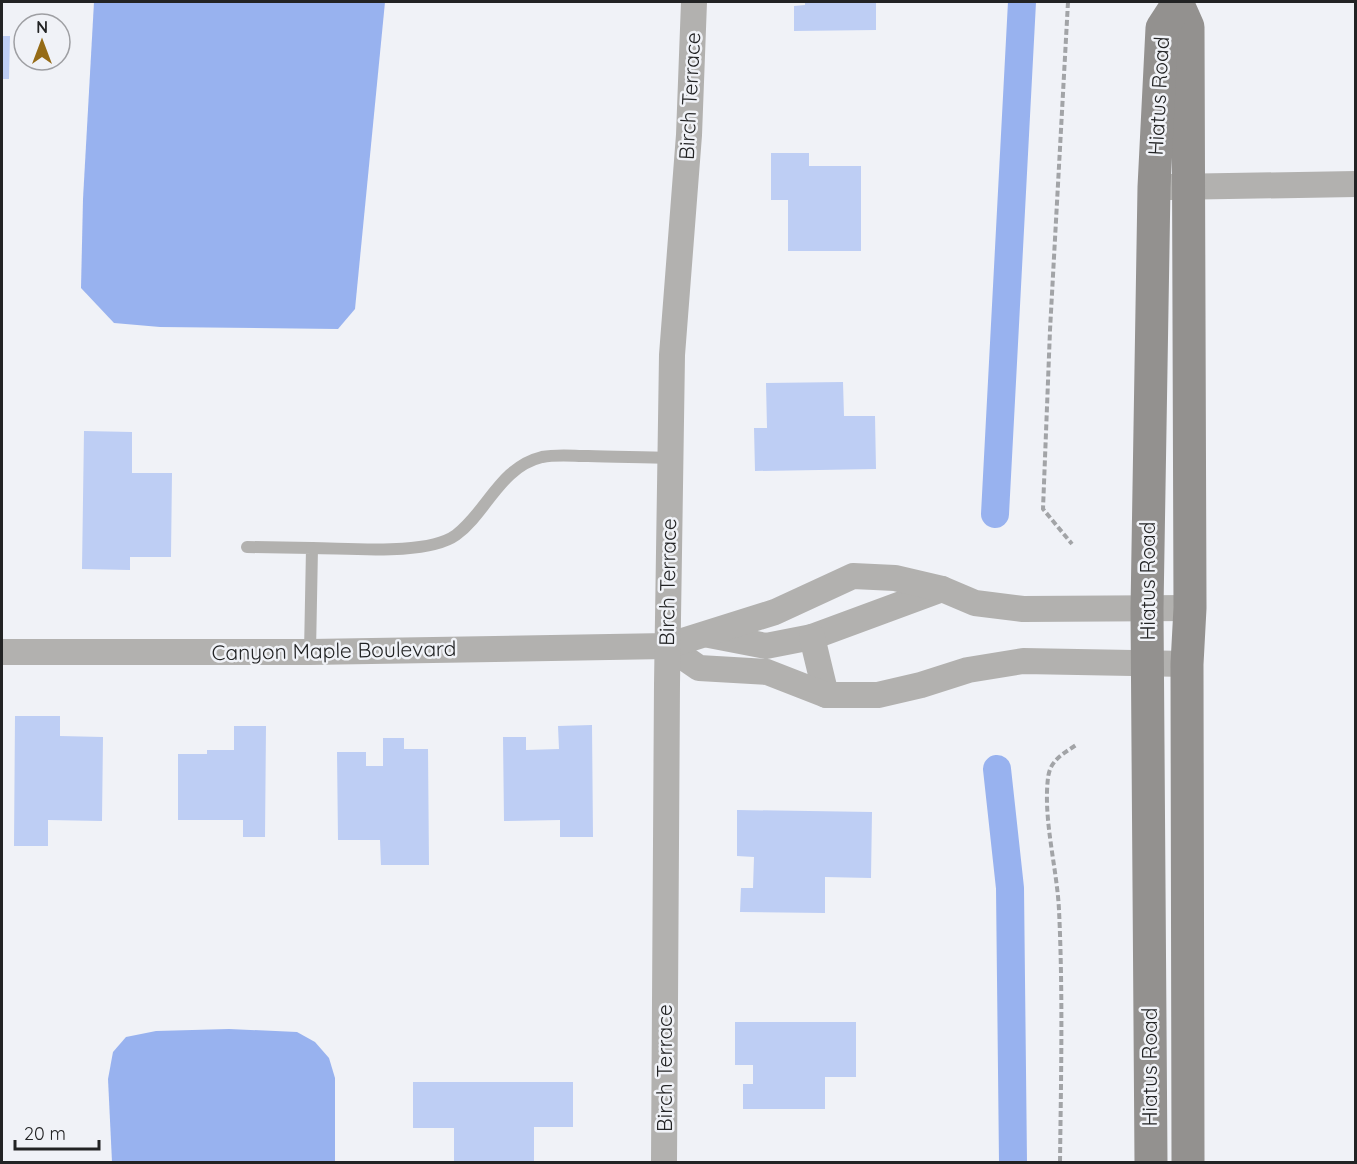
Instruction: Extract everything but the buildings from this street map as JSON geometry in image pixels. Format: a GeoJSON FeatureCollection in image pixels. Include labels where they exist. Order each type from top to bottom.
{"type":"FeatureCollection","features":[{"type":"Feature","properties":{"kind":"street","name":"Birch Terrace"},"geometry":{"type":"LineString","coordinates":[[664,1162],[667,646],[672,354],[689,135],[694,2]]}},
{"type":"Feature","properties":{"kind":"street","name":"Hiatus Road"},"geometry":{"type":"LineString","coordinates":[[1151,1162],[1147,609],[1155,187],[1162,28],[1177,3]]}},
{"type":"Feature","properties":{"kind":"street","name":"Hiatus Road"},"geometry":{"type":"LineString","coordinates":[[1177,3],[1188,27],[1190,608],[1187,664],[1188,1162]]}},
{"type":"Feature","properties":{"kind":"street"},"geometry":{"type":"LineString","coordinates":[[1155,187],[1356,184]]}},
{"type":"Feature","properties":{"kind":"street","name":"Canyon Maple Boulevard"},"geometry":{"type":"LineString","coordinates":[[2,652],[310,652],[667,646],[775,612],[854,576],[895,578],[942,589],[975,603],[1023,609],[1190,608]]}},
{"type":"Feature","properties":{"kind":"street","name":"Canyon Maple Boulevard"},"geometry":{"type":"LineString","coordinates":[[707,635],[766,646],[812,637],[942,589]]}},
{"type":"Feature","properties":{"kind":"street"},"geometry":{"type":"LineString","coordinates":[[812,637],[825,695]]}},
{"type":"Feature","properties":{"kind":"street"},"geometry":{"type":"LineString","coordinates":[[667,646],[699,668],[768,672],[825,695],[878,695],[921,685],[968,670],[1023,661],[1187,664]]}},
{"type":"Feature","properties":{"kind":"lane"},"geometry":{"type":"LineString","coordinates":[[247,547],[404,548],[437,544],[455,536],[471,521],[499,485],[513,472],[542,457],[670,458]]}},
{"type":"Feature","properties":{"kind":"lane"},"geometry":{"type":"LineString","coordinates":[[310,652],[312,548]]}},
{"type":"Feature","properties":{"kind":"path"},"geometry":{"type":"LineString","coordinates":[[1068,2],[1050,330],[1043,509],[1072,544]]}},
{"type":"Feature","properties":{"kind":"path"},"geometry":{"type":"LineString","coordinates":[[1060,1162],[1062,966],[1058,885],[1048,810],[1048,776],[1055,759],[1076,745]]}},
{"type":"Feature","properties":{"kind":"water"},"geometry":{"type":"Polygon","coordinates":[[[94,2],[385,2],[355,309],[338,329],[160,327],[114,323],[81,288],[83,199],[94,2]]]}},
{"type":"Feature","properties":{"kind":"water"},"geometry":{"type":"Polygon","coordinates":[[[229,1029],[297,1032],[315,1042],[329,1058],[335,1078],[335,1162],[112,1162],[108,1079],[113,1052],[126,1037],[156,1031],[229,1029]]]}},
{"type":"Feature","properties":{"kind":"waterway"},"geometry":{"type":"LineString","coordinates":[[995,514],[1022,2]]}},
{"type":"Feature","properties":{"kind":"waterway"},"geometry":{"type":"LineString","coordinates":[[997,769],[1010,888],[1013,1162]]}}]}
